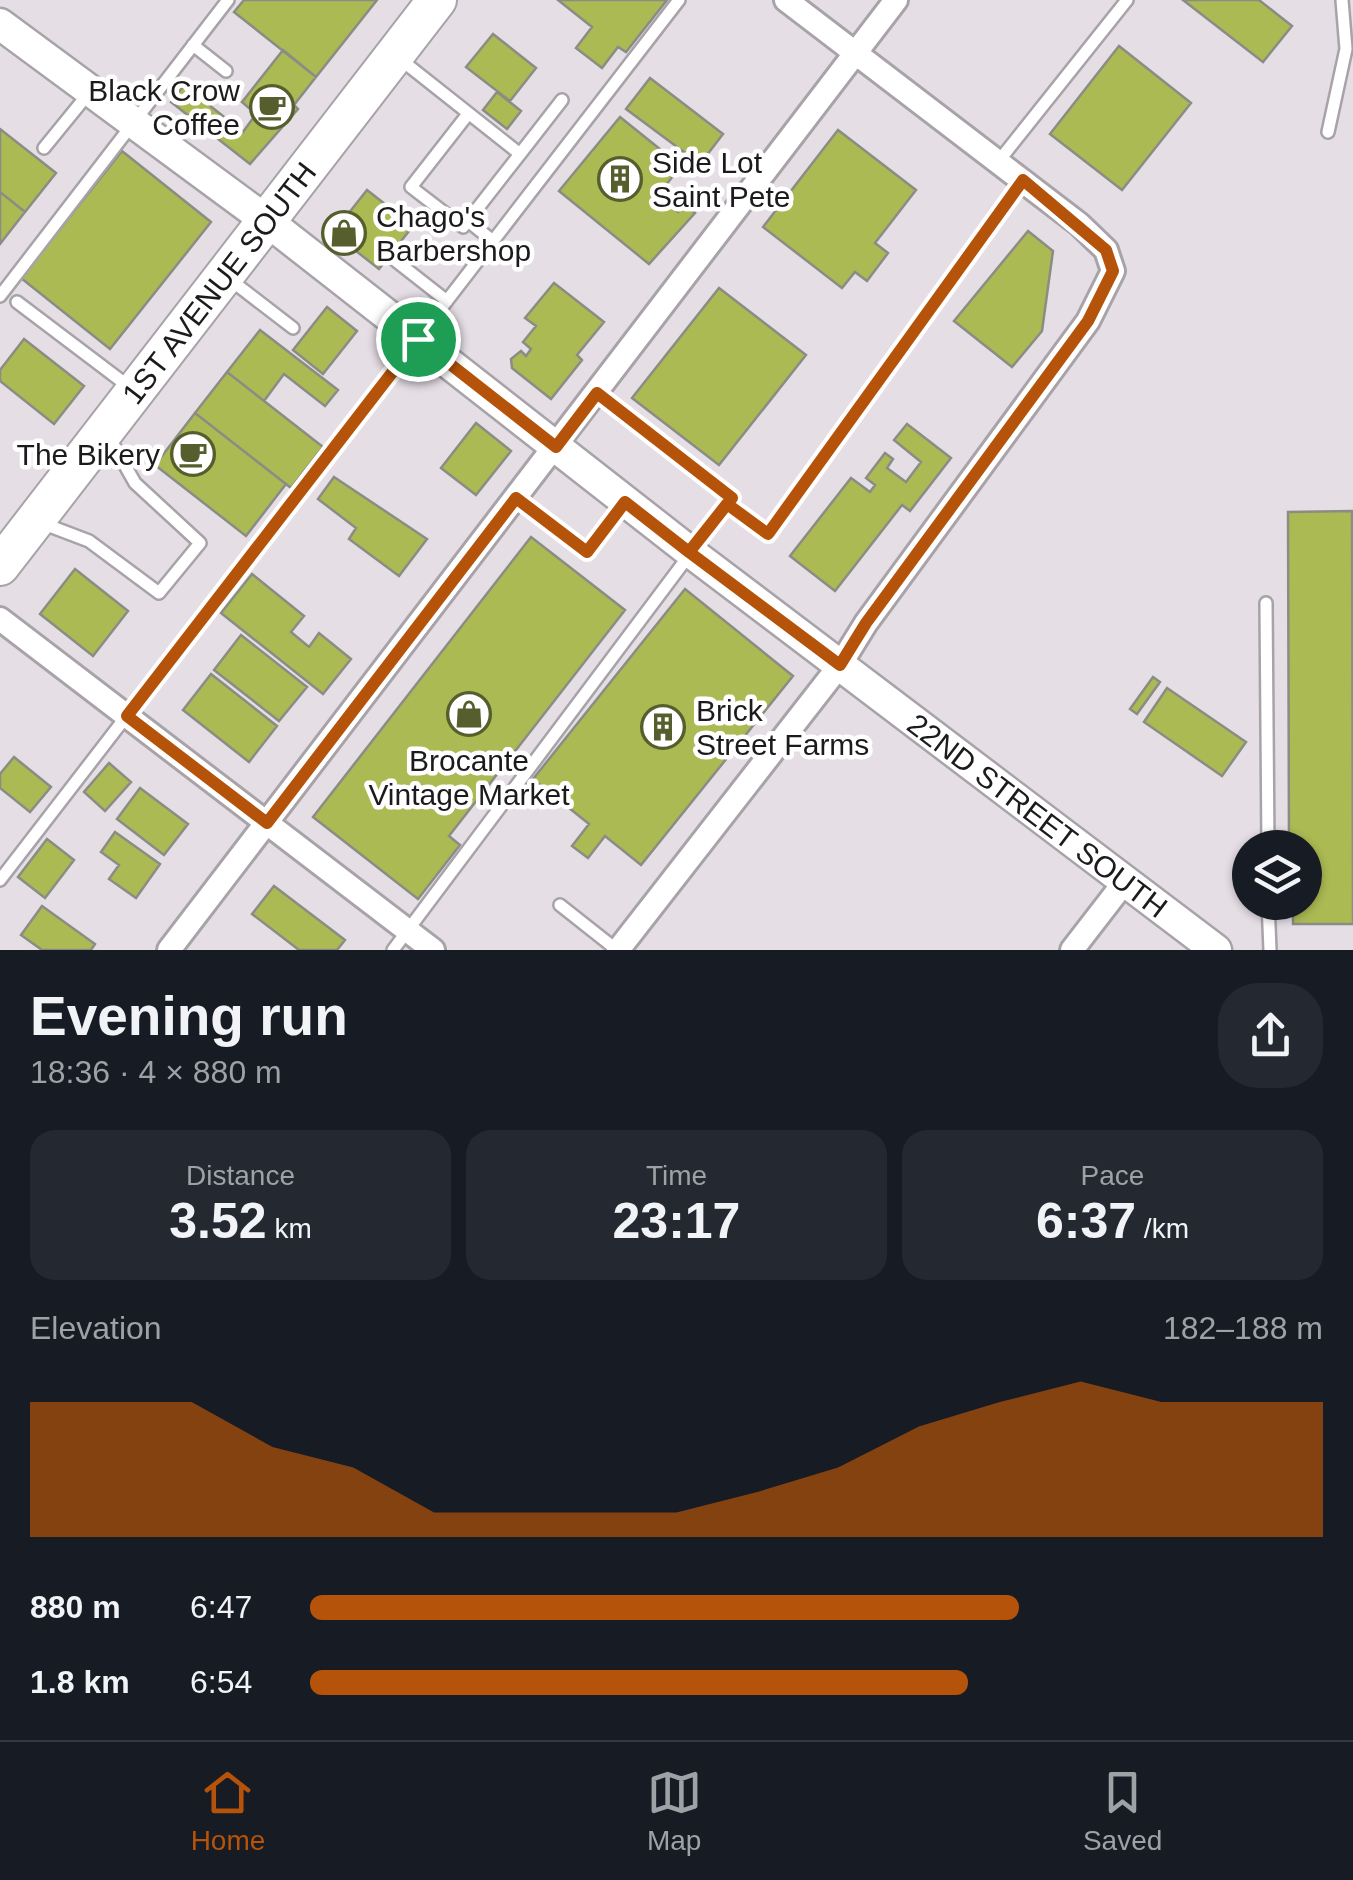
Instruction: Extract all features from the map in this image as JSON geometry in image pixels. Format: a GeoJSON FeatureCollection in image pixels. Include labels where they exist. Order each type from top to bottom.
{"type":"FeatureCollection","features":[{"type":"Feature","properties":{"kind":"main road","name":"1ST AVENUE SOUTH"},"geometry":{"type":"LineString","coordinates":[[0,566],[437,0]]}},
{"type":"Feature","properties":{"kind":"street"},"geometry":{"type":"LineString","coordinates":[[0,8],[6,0]]}},
{"type":"Feature","properties":{"kind":"street"},"geometry":{"type":"LineString","coordinates":[[618,950],[840,665],[866,623],[1088,321],[1113,271],[1106,250],[1023,180],[786,0]]}},
{"type":"Feature","properties":{"kind":"street"},"geometry":{"type":"LineString","coordinates":[[169,950],[896,0]]}},
{"type":"Feature","properties":{"kind":"street","name":"22ND STREET SOUTH"},"geometry":{"type":"LineString","coordinates":[[0,24],[267,220],[689,552],[1123,884],[1216,950]]}},
{"type":"Feature","properties":{"kind":"street"},"geometry":{"type":"LineString","coordinates":[[0,619],[433,950]]}},
{"type":"Feature","properties":{"kind":"street"},"geometry":{"type":"LineString","coordinates":[[1072,950],[1123,884]]}},
{"type":"Feature","properties":{"kind":"lane"},"geometry":{"type":"LineString","coordinates":[[0,296],[228,0]]}},
{"type":"Feature","properties":{"kind":"lane"},"geometry":{"type":"LineString","coordinates":[[0,880],[679,0]]}},
{"type":"Feature","properties":{"kind":"lane"},"geometry":{"type":"LineString","coordinates":[[998,162],[1127,0]]}},
{"type":"Feature","properties":{"kind":"lane"},"geometry":{"type":"LineString","coordinates":[[1328,132],[1346,49],[1342,0]]}},
{"type":"Feature","properties":{"kind":"lane"},"geometry":{"type":"LineString","coordinates":[[194,45],[226,71]]}},
{"type":"Feature","properties":{"kind":"lane"},"geometry":{"type":"LineString","coordinates":[[395,55],[520,154]]}},
{"type":"Feature","properties":{"kind":"lane"},"geometry":{"type":"LineString","coordinates":[[44,148],[90,90]]}},
{"type":"Feature","properties":{"kind":"lane"},"geometry":{"type":"LineString","coordinates":[[468,114],[411,187],[463,227],[562,100]]}},
{"type":"Feature","properties":{"kind":"lane"},"geometry":{"type":"LineString","coordinates":[[597,393],[768,534],[1023,180]]}},
{"type":"Feature","properties":{"kind":"lane"},"geometry":{"type":"LineString","coordinates":[[468,222],[493,241]]}},
{"type":"Feature","properties":{"kind":"lane"},"geometry":{"type":"LineString","coordinates":[[396,262],[447,301]]}},
{"type":"Feature","properties":{"kind":"lane"},"geometry":{"type":"LineString","coordinates":[[224,276],[293,328]]}},
{"type":"Feature","properties":{"kind":"lane"},"geometry":{"type":"LineString","coordinates":[[17,302],[136,391]]}},
{"type":"Feature","properties":{"kind":"lane"},"geometry":{"type":"LineString","coordinates":[[35,520],[89,542],[159,593],[200,543],[135,482],[106,430]]}},
{"type":"Feature","properties":{"kind":"lane"},"geometry":{"type":"LineString","coordinates":[[516,498],[587,552],[625,502]]}},
{"type":"Feature","properties":{"kind":"lane"},"geometry":{"type":"LineString","coordinates":[[393,950],[730,501]]}},
{"type":"Feature","properties":{"kind":"lane"},"geometry":{"type":"LineString","coordinates":[[1266,603],[1268,830]]}},
{"type":"Feature","properties":{"kind":"lane"},"geometry":{"type":"LineString","coordinates":[[560,905],[618,950]]}},
{"type":"Feature","properties":{"kind":"lane"},"geometry":{"type":"LineString","coordinates":[[1269,920],[1270,950]]}},
{"type":"Feature","properties":{"kind":"building"},"geometry":{"type":"Polygon","coordinates":[[[244,0],[377,0],[316,77],[234,12],[244,0]]]}},
{"type":"Feature","properties":{"kind":"building"},"geometry":{"type":"Polygon","coordinates":[[[558,0],[667,0],[626,52],[618,47],[602,68],[576,48],[592,27],[558,0]]]}},
{"type":"Feature","properties":{"kind":"building"},"geometry":{"type":"Polygon","coordinates":[[[1183,0],[1259,0],[1292,26],[1263,62],[1183,0]]]}},
{"type":"Feature","properties":{"kind":"building"},"geometry":{"type":"Polygon","coordinates":[[[493,34],[536,68],[510,101],[466,67],[493,34]]]}},
{"type":"Feature","properties":{"kind":"building"},"geometry":{"type":"Polygon","coordinates":[[[1119,46],[1191,103],[1122,190],[1050,134],[1119,46]]]}},
{"type":"Feature","properties":{"kind":"building","name":"Black Crow Coffee"},"geometry":{"type":"Polygon","coordinates":[[[283,50],[316,77],[294,105],[298,109],[250,164],[171,102],[184,85],[243,132],[256,114],[242,102],[283,50]]]}},
{"type":"Feature","properties":{"kind":"building"},"geometry":{"type":"Polygon","coordinates":[[[650,78],[723,134],[700,164],[626,109],[650,78]]]}},
{"type":"Feature","properties":{"kind":"building"},"geometry":{"type":"Polygon","coordinates":[[[497,92],[521,111],[507,129],[483,110],[497,92]]]}},
{"type":"Feature","properties":{"kind":"building","name":"Side Lot Saint Pete"},"geometry":{"type":"Polygon","coordinates":[[[620,117],[681,166],[658,195],[678,212],[684,205],[695,213],[649,264],[559,191],[620,117]]]}},
{"type":"Feature","properties":{"kind":"building"},"geometry":{"type":"Polygon","coordinates":[[[0,129],[56,173],[25,212],[0,192],[0,129]]]}},
{"type":"Feature","properties":{"kind":"building"},"geometry":{"type":"Polygon","coordinates":[[[838,130],[916,190],[875,243],[888,253],[867,281],[855,272],[842,288],[763,227],[838,130]]]}},
{"type":"Feature","properties":{"kind":"building"},"geometry":{"type":"Polygon","coordinates":[[[122,151],[211,222],[110,349],[21,278],[122,151]]]}},
{"type":"Feature","properties":{"kind":"building"},"geometry":{"type":"Polygon","coordinates":[[[367,190],[413,226],[379,269],[333,233],[367,190]]]}},
{"type":"Feature","properties":{"kind":"building"},"geometry":{"type":"Polygon","coordinates":[[[0,192],[25,212],[0,244],[0,192]]]}},
{"type":"Feature","properties":{"kind":"building"},"geometry":{"type":"Polygon","coordinates":[[[1028,231],[1053,251],[1042,331],[1012,367],[954,321],[1028,231]]]}},
{"type":"Feature","properties":{"kind":"building"},"geometry":{"type":"Polygon","coordinates":[[[554,283],[604,322],[577,355],[582,360],[551,399],[512,368],[511,359],[521,351],[526,356],[531,349],[523,342],[536,326],[525,318],[554,283]]]}},
{"type":"Feature","properties":{"kind":"building"},"geometry":{"type":"Polygon","coordinates":[[[719,288],[806,355],[719,465],[632,398],[719,288]]]}},
{"type":"Feature","properties":{"kind":"building"},"geometry":{"type":"Polygon","coordinates":[[[327,307],[357,331],[323,374],[293,350],[327,307]]]}},
{"type":"Feature","properties":{"kind":"building"},"geometry":{"type":"Polygon","coordinates":[[[260,330],[338,390],[325,406],[284,374],[264,401],[227,372],[260,330]]]}},
{"type":"Feature","properties":{"kind":"building"},"geometry":{"type":"Polygon","coordinates":[[[24,339],[84,386],[54,424],[0,381],[0,370],[24,339]]]}},
{"type":"Feature","properties":{"kind":"building"},"geometry":{"type":"Polygon","coordinates":[[[227,372],[323,447],[291,488],[195,413],[227,372]]]}},
{"type":"Feature","properties":{"kind":"building","name":"The Bikery"},"geometry":{"type":"Polygon","coordinates":[[[195,413],[286,484],[246,536],[155,465],[195,413]]]}},
{"type":"Feature","properties":{"kind":"building"},"geometry":{"type":"Polygon","coordinates":[[[476,423],[511,451],[476,495],[441,468],[476,423]]]}},
{"type":"Feature","properties":{"kind":"building"},"geometry":{"type":"Polygon","coordinates":[[[907,424],[951,458],[910,511],[902,505],[835,591],[790,556],[851,478],[870,492],[875,485],[866,478],[885,453],[893,459],[887,468],[906,482],[921,462],[894,440],[907,424]]]}},
{"type":"Feature","properties":{"kind":"building"},"geometry":{"type":"Polygon","coordinates":[[[334,477],[427,539],[399,576],[349,539],[356,528],[318,499],[334,477]]]}},
{"type":"Feature","properties":{"kind":"building"},"geometry":{"type":"Polygon","coordinates":[[[1352,511],[1353,924],[1293,924],[1293,920],[1322,920],[1322,830],[1289,830],[1288,512],[1352,511]]]}},
{"type":"Feature","properties":{"kind":"building","name":"Brocante Vintage Market"},"geometry":{"type":"Polygon","coordinates":[[[531,537],[625,610],[449,836],[460,845],[418,899],[313,817],[531,537]]]}},
{"type":"Feature","properties":{"kind":"building"},"geometry":{"type":"Polygon","coordinates":[[[75,569],[128,611],[93,656],[40,614],[75,569]]]}},
{"type":"Feature","properties":{"kind":"building"},"geometry":{"type":"Polygon","coordinates":[[[252,574],[304,616],[291,632],[309,647],[319,633],[351,659],[323,694],[221,613],[252,574]]]}},
{"type":"Feature","properties":{"kind":"building","name":"Brick Street Farms"},"geometry":{"type":"Polygon","coordinates":[[[685,589],[793,676],[641,865],[605,836],[588,858],[572,846],[589,824],[533,779],[685,589]]]}},
{"type":"Feature","properties":{"kind":"building"},"geometry":{"type":"Polygon","coordinates":[[[241,635],[307,687],[279,721],[214,670],[241,635]]]}},
{"type":"Feature","properties":{"kind":"building"},"geometry":{"type":"Polygon","coordinates":[[[211,674],[277,726],[249,762],[183,710],[211,674]]]}},
{"type":"Feature","properties":{"kind":"building"},"geometry":{"type":"Polygon","coordinates":[[[1153,677],[1160,682],[1137,714],[1130,709],[1153,677]]]}},
{"type":"Feature","properties":{"kind":"building"},"geometry":{"type":"Polygon","coordinates":[[[1167,688],[1246,742],[1222,776],[1144,722],[1167,688]]]}},
{"type":"Feature","properties":{"kind":"building"},"geometry":{"type":"Polygon","coordinates":[[[14,757],[51,787],[30,812],[0,788],[0,774],[14,757]]]}},
{"type":"Feature","properties":{"kind":"building"},"geometry":{"type":"Polygon","coordinates":[[[109,763],[131,782],[105,811],[84,792],[109,763]]]}},
{"type":"Feature","properties":{"kind":"building"},"geometry":{"type":"Polygon","coordinates":[[[140,788],[188,824],[164,855],[117,819],[140,788]]]}},
{"type":"Feature","properties":{"kind":"building"},"geometry":{"type":"Polygon","coordinates":[[[115,832],[160,864],[136,898],[109,879],[119,865],[101,852],[115,832]]]}},
{"type":"Feature","properties":{"kind":"building"},"geometry":{"type":"Polygon","coordinates":[[[47,839],[74,860],[45,898],[18,877],[47,839]]]}},
{"type":"Feature","properties":{"kind":"building"},"geometry":{"type":"Polygon","coordinates":[[[274,886],[345,940],[337,950],[299,950],[252,914],[274,886]]]}},
{"type":"Feature","properties":{"kind":"building"},"geometry":{"type":"Polygon","coordinates":[[[42,906],[95,944],[91,950],[42,950],[21,935],[42,906]]]}},
{"type":"Feature","properties":{"kind":"place","name":"Black Crow Coffee"},"geometry":{"type":"Point","coordinates":[272,107]}},
{"type":"Feature","properties":{"kind":"place","name":"Side Lot Saint Pete"},"geometry":{"type":"Point","coordinates":[620,179]}},
{"type":"Feature","properties":{"kind":"place","name":"Chago's Barbershop"},"geometry":{"type":"Point","coordinates":[344,233]}},
{"type":"Feature","properties":{"kind":"place","name":"The Bikery"},"geometry":{"type":"Point","coordinates":[193,454]}},
{"type":"Feature","properties":{"kind":"place","name":"Brocante Vintage Market"},"geometry":{"type":"Point","coordinates":[469,714]}},
{"type":"Feature","properties":{"kind":"place","name":"Brick Street Farms"},"geometry":{"type":"Point","coordinates":[663,727]}},
{"type":"Feature","properties":{"kind":"route"},"geometry":{"type":"LineString","coordinates":[[418,339],[127,716],[267,823],[516,498],[587,552],[625,502],[689,552],[727,504],[768,534],[1023,180],[1106,250],[1113,271],[1088,321],[866,623],[840,665],[689,552],[709,527],[727,504],[732,498],[597,393],[556,447],[418,339]]}}]}
